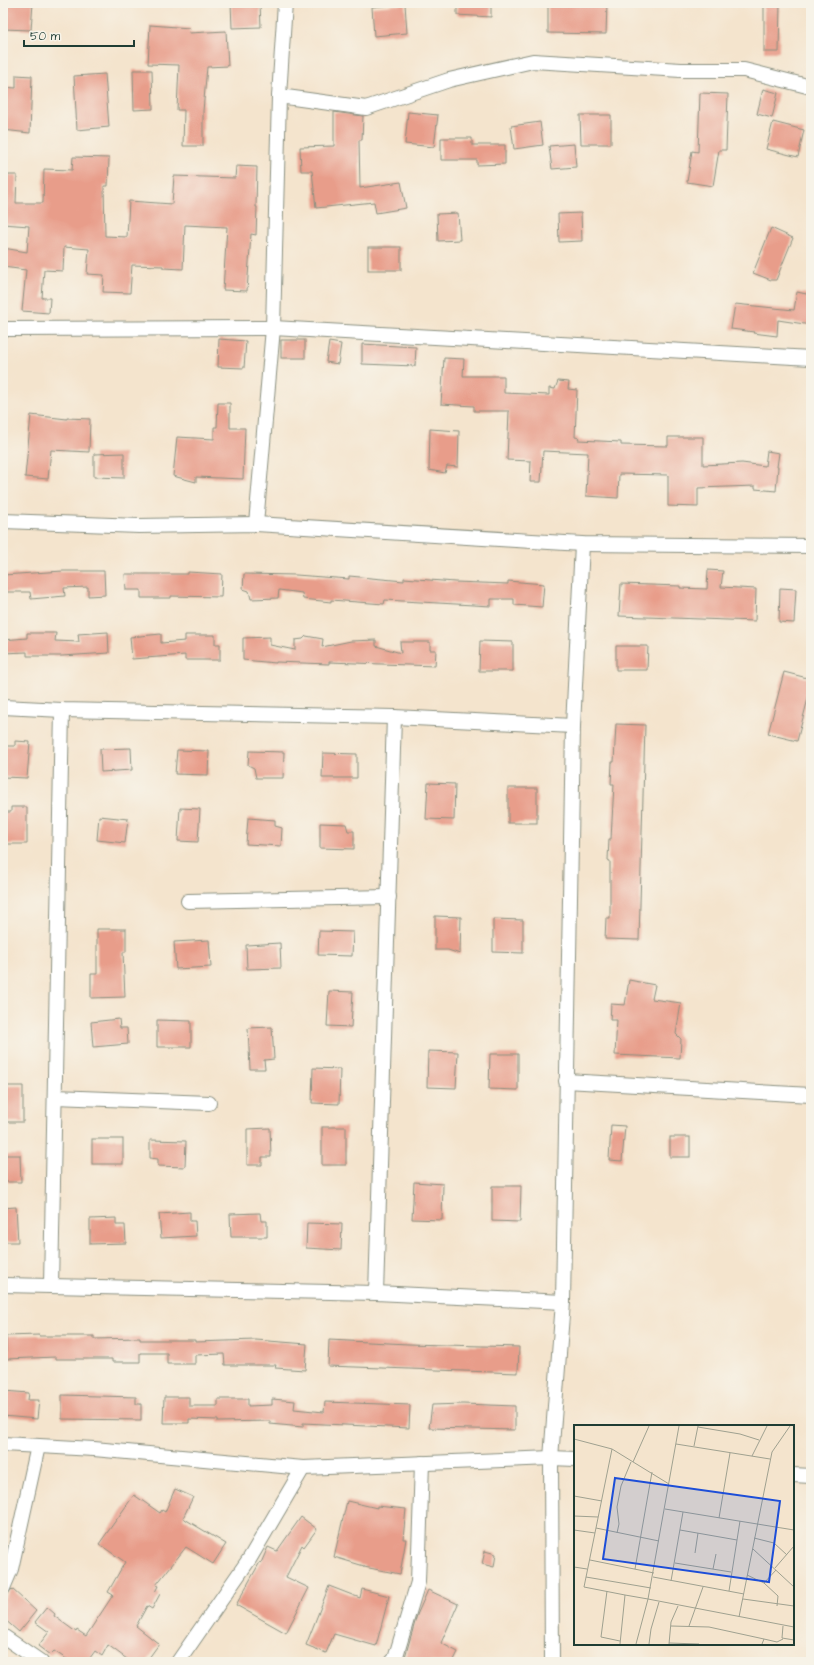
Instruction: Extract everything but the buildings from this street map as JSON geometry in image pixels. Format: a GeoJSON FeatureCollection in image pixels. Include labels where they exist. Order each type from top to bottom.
{"type":"FeatureCollection","features":[{"type":"Feature","properties":{"kind":"street"},"geometry":{"type":"LineString","coordinates":[[256,524],[273,328],[279,96],[285,3]]}},
{"type":"Feature","properties":{"kind":"street"},"geometry":{"type":"LineString","coordinates":[[279,96],[366,108],[449,80],[533,61],[681,70],[744,70],[811,87]]}},
{"type":"Feature","properties":{"kind":"street"},"geometry":{"type":"LineString","coordinates":[[3,329],[273,328],[811,358]]}},
{"type":"Feature","properties":{"kind":"street"},"geometry":{"type":"LineString","coordinates":[[3,521],[139,526],[256,524],[582,544],[811,546]]}},
{"type":"Feature","properties":{"kind":"street"},"geometry":{"type":"LineString","coordinates":[[552,1662],[551,1458],[563,1302],[573,726],[582,544]]}},
{"type":"Feature","properties":{"kind":"street"},"geometry":{"type":"LineString","coordinates":[[3,707],[62,710],[394,717],[573,726]]}},
{"type":"Feature","properties":{"kind":"street"},"geometry":{"type":"LineString","coordinates":[[51,1286],[62,710]]}},
{"type":"Feature","properties":{"kind":"street"},"geometry":{"type":"LineString","coordinates":[[376,1293],[394,717]]}},
{"type":"Feature","properties":{"kind":"street"},"geometry":{"type":"LineString","coordinates":[[188,901],[389,897]]}},
{"type":"Feature","properties":{"kind":"street"},"geometry":{"type":"LineString","coordinates":[[566,1081],[811,1094]]}},
{"type":"Feature","properties":{"kind":"street"},"geometry":{"type":"LineString","coordinates":[[55,1097],[209,1103]]}},
{"type":"Feature","properties":{"kind":"street"},"geometry":{"type":"LineString","coordinates":[[3,1285],[376,1293],[563,1302]]}},
{"type":"Feature","properties":{"kind":"street"},"geometry":{"type":"LineString","coordinates":[[3,1444],[94,1449],[303,1468],[551,1458],[574,1459]]}},
{"type":"Feature","properties":{"kind":"street"},"geometry":{"type":"LineString","coordinates":[[3,1588],[11,1569],[38,1446]]}},
{"type":"Feature","properties":{"kind":"street"},"geometry":{"type":"LineString","coordinates":[[392,1662],[418,1582],[422,1463]]}},
{"type":"Feature","properties":{"kind":"street"},"geometry":{"type":"LineString","coordinates":[[178,1662],[250,1558],[303,1468]]}},
{"type":"Feature","properties":{"kind":"street"},"geometry":{"type":"LineString","coordinates":[[794,1475],[811,1476]]}},
{"type":"Feature","properties":{"kind":"street"},"geometry":{"type":"LineString","coordinates":[[3,1636],[41,1662]]}}]}
